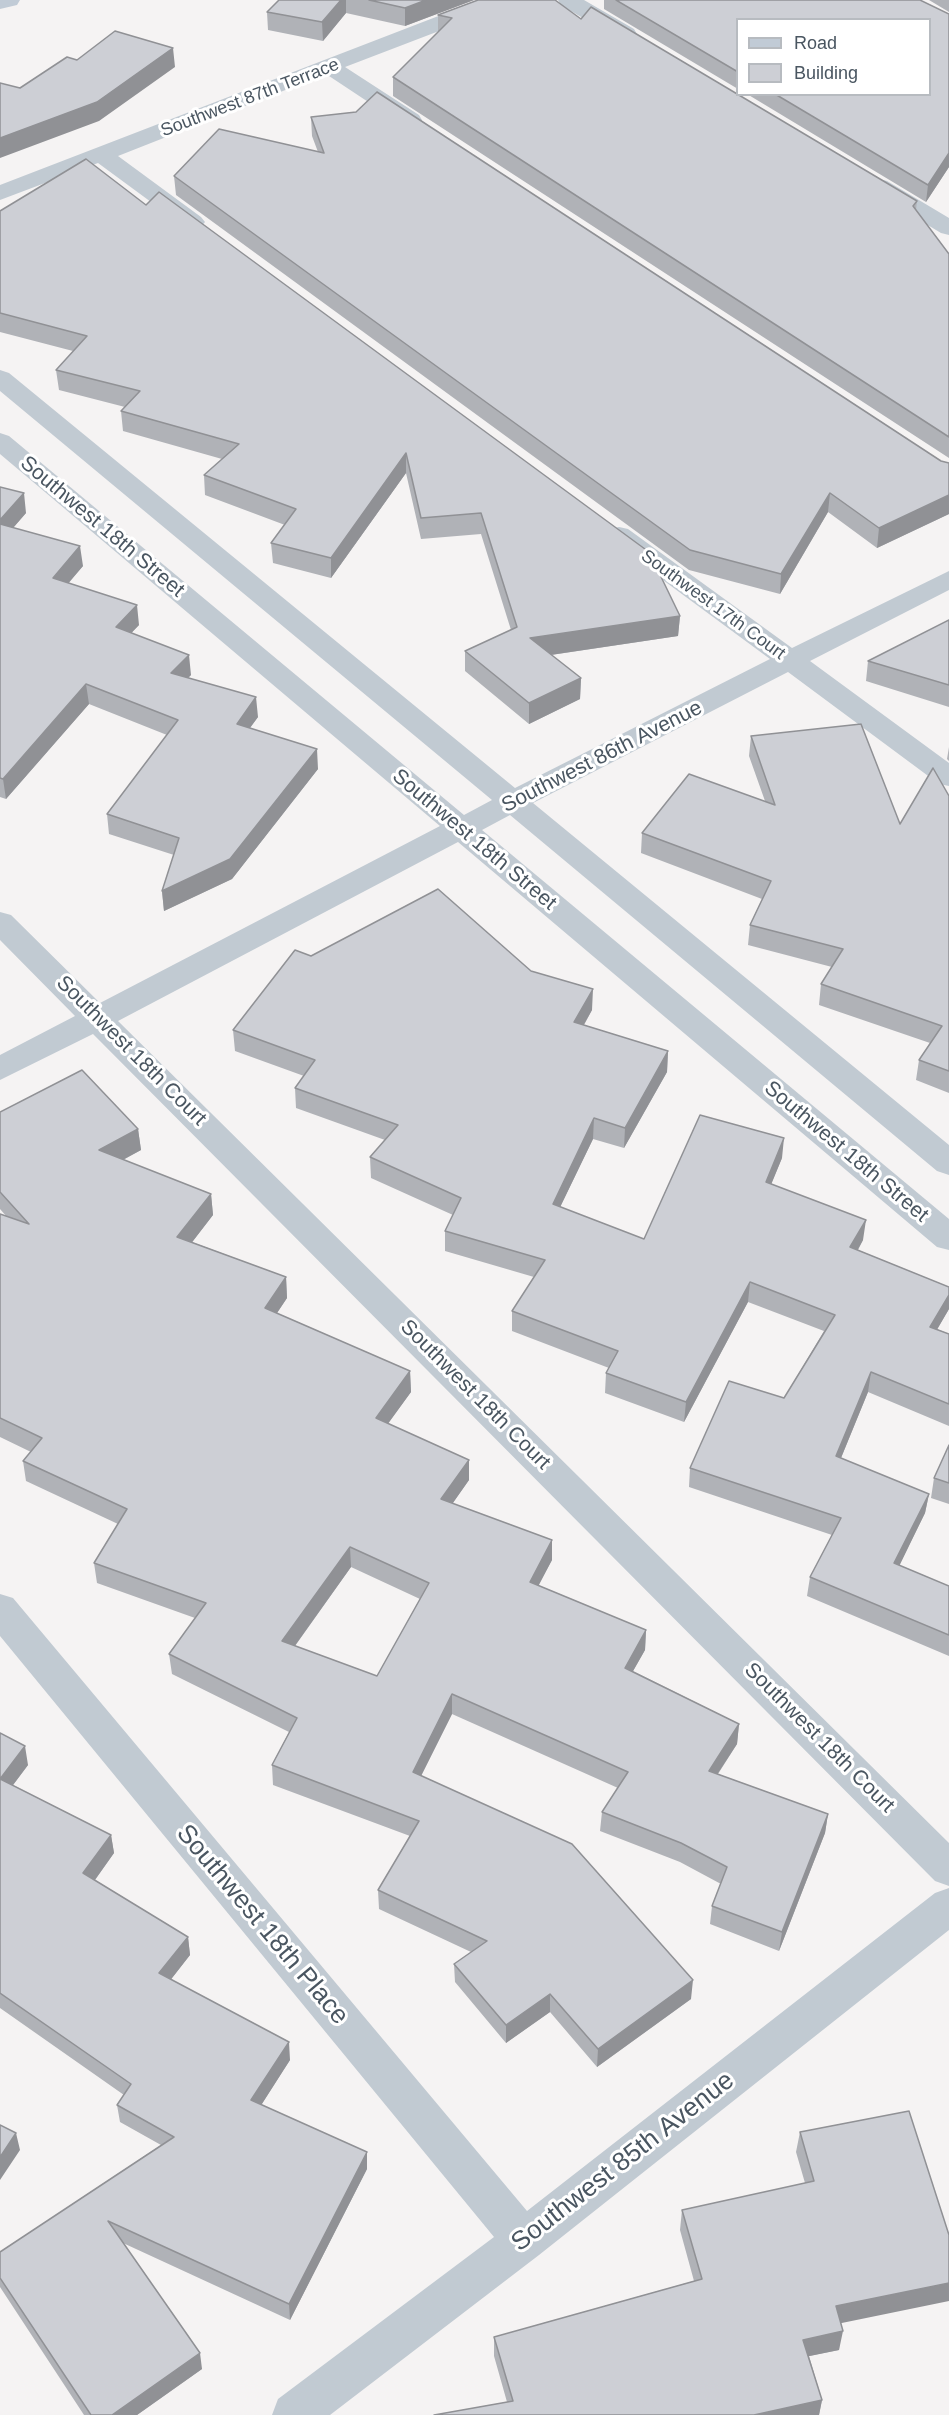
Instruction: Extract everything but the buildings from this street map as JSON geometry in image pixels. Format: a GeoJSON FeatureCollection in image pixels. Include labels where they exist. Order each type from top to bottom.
{"type":"FeatureCollection","features":[{"type":"Feature","properties":{"kind":"main road"},"geometry":{"type":"LineString","coordinates":[[0,3],[9,0]]}},
{"type":"Feature","properties":{"kind":"street","name":"Southwest 87th Terrace"},"geometry":{"type":"LineString","coordinates":[[0,193],[499,0]]}},
{"type":"Feature","properties":{"kind":"street"},"geometry":{"type":"LineString","coordinates":[[569,0],[641,43]]}},
{"type":"Feature","properties":{"kind":"street"},"geometry":{"type":"LineString","coordinates":[[330,67],[430,132]]}},
{"type":"Feature","properties":{"kind":"street"},"geometry":{"type":"LineString","coordinates":[[102,155],[216,239]]}},
{"type":"Feature","properties":{"kind":"street"},"geometry":{"type":"LineString","coordinates":[[856,173],[949,228]]}},
{"type":"Feature","properties":{"kind":"street"},"geometry":{"type":"LineString","coordinates":[[0,378],[949,1163]]}},
{"type":"Feature","properties":{"kind":"street","name":"Southwest 18th Street"},"geometry":{"type":"LineString","coordinates":[[0,441],[949,1238]]}},
{"type":"Feature","properties":{"kind":"street","name":"Southwest 17th Court"},"geometry":{"type":"LineString","coordinates":[[598,520],[949,777]]}},
{"type":"Feature","properties":{"kind":"street","name":"Southwest 86th Avenue"},"geometry":{"type":"LineString","coordinates":[[0,1069],[513,801],[949,579]]}},
{"type":"Feature","properties":{"kind":"street","name":"Southwest 18th Court"},"geometry":{"type":"LineString","coordinates":[[0,921],[949,1869]]}},
{"type":"Feature","properties":{"kind":"street","name":"Southwest 18th Place"},"geometry":{"type":"LineString","coordinates":[[0,1609],[524,2240]]}},
{"type":"Feature","properties":{"kind":"street","name":"Southwest 85th Avenue"},"geometry":{"type":"LineString","coordinates":[[294,2415],[524,2240],[949,1906]]}}]}
